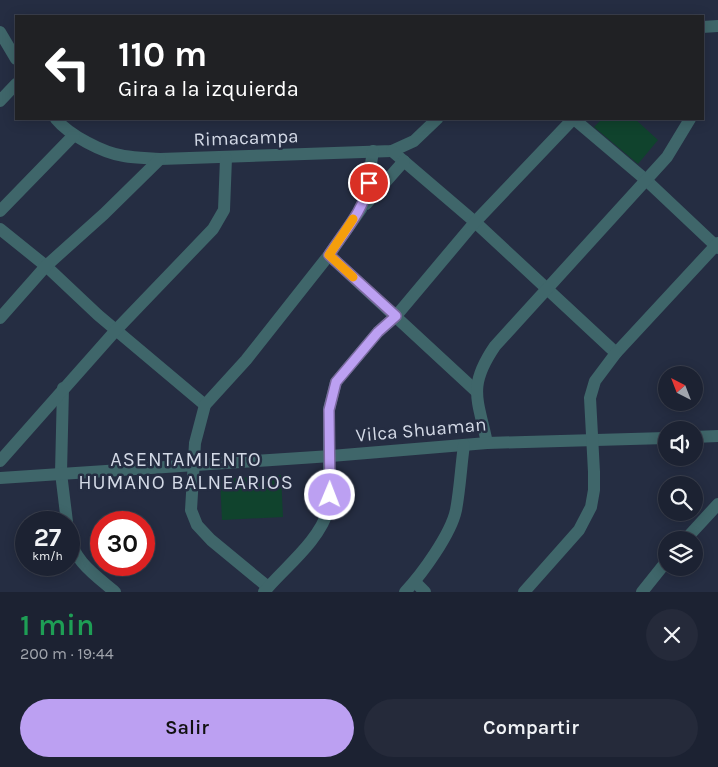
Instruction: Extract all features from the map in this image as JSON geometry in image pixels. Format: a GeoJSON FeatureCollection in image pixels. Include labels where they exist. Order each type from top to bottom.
{"type":"FeatureCollection","features":[{"type":"Feature","properties":{"kind":"street"},"geometry":{"type":"LineString","coordinates":[[704,27],[718,26]]}},
{"type":"Feature","properties":{"kind":"street"},"geometry":{"type":"LineString","coordinates":[[0,32],[15,57]]}},
{"type":"Feature","properties":{"kind":"street"},"geometry":{"type":"LineString","coordinates":[[0,101],[15,85]]}},
{"type":"Feature","properties":{"kind":"street","name":"Rimacampa"},"geometry":{"type":"LineString","coordinates":[[57,120],[74,135],[122,156],[160,159],[392,151],[414,141],[436,120]]}},
{"type":"Feature","properties":{"kind":"street"},"geometry":{"type":"LineString","coordinates":[[404,162],[360,209],[329,255],[246,360],[205,405],[195,443],[191,510],[197,525],[266,590],[305,547],[326,520],[329,508],[331,456],[329,410],[336,382],[378,332],[396,316],[475,222],[573,120]]}},
{"type":"Feature","properties":{"kind":"street"},"geometry":{"type":"LineString","coordinates":[[524,592],[579,530],[591,508],[594,490],[590,398],[596,381],[616,353],[717,245],[646,180],[575,120]]}},
{"type":"Feature","properties":{"kind":"street"},"geometry":{"type":"LineString","coordinates":[[486,443],[476,391],[477,379],[483,363],[495,346],[667,157],[689,120]]}},
{"type":"Feature","properties":{"kind":"street"},"geometry":{"type":"LineString","coordinates":[[0,211],[74,135]]}},
{"type":"Feature","properties":{"kind":"street"},"geometry":{"type":"LineString","coordinates":[[360,209],[366,196],[373,151]]}},
{"type":"Feature","properties":{"kind":"street"},"geometry":{"type":"LineString","coordinates":[[392,151],[475,222],[616,353]]}},
{"type":"Feature","properties":{"kind":"street"},"geometry":{"type":"LineString","coordinates":[[0,461],[63,388],[220,220],[224,210],[226,158]]}},
{"type":"Feature","properties":{"kind":"street"},"geometry":{"type":"LineString","coordinates":[[0,318],[46,266],[104,214],[160,159]]}},
{"type":"Feature","properties":{"kind":"street"},"geometry":{"type":"LineString","coordinates":[[0,229],[46,266],[98,314],[205,405]]}},
{"type":"Feature","properties":{"kind":"street"},"geometry":{"type":"LineString","coordinates":[[329,255],[476,391]]}},
{"type":"Feature","properties":{"kind":"street"},"geometry":{"type":"LineString","coordinates":[[63,388],[61,474],[66,511]]}},
{"type":"Feature","properties":{"kind":"street"},"geometry":{"type":"LineString","coordinates":[[703,437],[718,436]]}},
{"type":"Feature","properties":{"kind":"street","name":"Vilca Shuaman"},"geometry":{"type":"LineString","coordinates":[[0,478],[331,456],[486,443],[658,438]]}},
{"type":"Feature","properties":{"kind":"street"},"geometry":{"type":"LineString","coordinates":[[405,592],[415,582],[441,543],[456,512],[464,445]]}},
{"type":"Feature","properties":{"kind":"street"},"geometry":{"type":"LineString","coordinates":[[693,531],[718,504]]}},
{"type":"Feature","properties":{"kind":"street"},"geometry":{"type":"LineString","coordinates":[[80,561],[115,592]]}},
{"type":"Feature","properties":{"kind":"street"},"geometry":{"type":"LineString","coordinates":[[642,592],[658,572]]}},
{"type":"Feature","properties":{"kind":"street"},"geometry":{"type":"LineString","coordinates":[[415,582],[425,592]]}},
{"type":"Feature","properties":{"kind":"green space"},"geometry":{"type":"Polygon","coordinates":[[[601,120],[636,120],[658,140],[638,164],[594,127],[601,120]]]}},
{"type":"Feature","properties":{"kind":"green space"},"geometry":{"type":"Polygon","coordinates":[[[281,475],[283,517],[222,520],[220,479],[281,475]]]}},
{"type":"Feature","properties":{"kind":"slow traffic"},"geometry":{"type":"LineString","coordinates":[[353,219],[329,255],[353,277]]}},
{"type":"Feature","properties":{"kind":"district","name":"ASENTAMIENTO HUMANO BALNEARIOS"},"geometry":{"type":"Point","coordinates":[186,470]}},
{"type":"Feature","properties":{"kind":"route"},"geometry":{"type":"LineString","coordinates":[[330,495],[329,410],[336,382],[378,332],[396,316],[329,255],[360,209],[369,183]]}}]}
